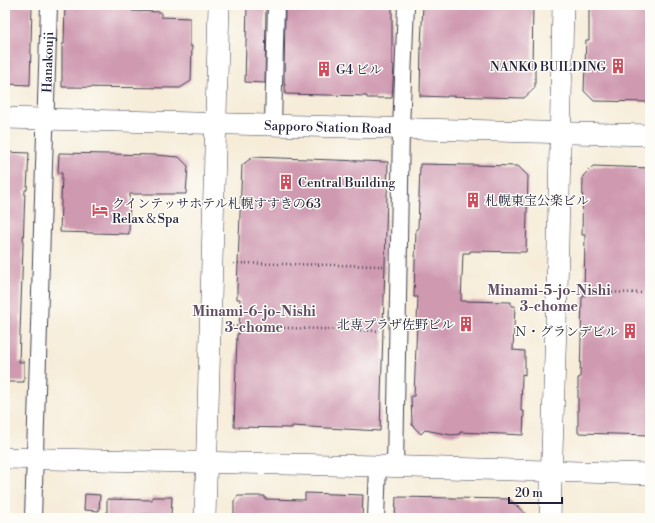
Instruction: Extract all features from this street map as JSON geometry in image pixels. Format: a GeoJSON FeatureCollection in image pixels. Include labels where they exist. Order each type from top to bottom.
{"type":"FeatureCollection","features":[{"type":"Feature","properties":{"kind":"street","name":"Hanakouji"},"geometry":{"type":"LineString","coordinates":[[33,518],[49,5]]}},
{"type":"Feature","properties":{"kind":"street"},"geometry":{"type":"LineString","coordinates":[[205,518],[220,5]]}},
{"type":"Feature","properties":{"kind":"street"},"geometry":{"type":"LineString","coordinates":[[273,125],[276,5]]}},
{"type":"Feature","properties":{"kind":"street"},"geometry":{"type":"LineString","coordinates":[[376,518],[386,466],[406,5]]}},
{"type":"Feature","properties":{"kind":"street"},"geometry":{"type":"LineString","coordinates":[[550,518],[557,291],[563,5]]}},
{"type":"Feature","properties":{"kind":"street","name":"Sapporo Station Road"},"geometry":{"type":"LineString","coordinates":[[5,118],[650,135]]}},
{"type":"Feature","properties":{"kind":"street"},"geometry":{"type":"LineString","coordinates":[[5,458],[386,466],[650,474]]}},
{"type":"Feature","properties":{"kind":"path"},"geometry":{"type":"LineString","coordinates":[[234,263],[388,266]]}},
{"type":"Feature","properties":{"kind":"path"},"geometry":{"type":"LineString","coordinates":[[575,292],[650,293]]}},
{"type":"Feature","properties":{"kind":"path"},"geometry":{"type":"LineString","coordinates":[[232,326],[387,331]]}},
{"type":"Feature","properties":{"kind":"building"},"geometry":{"type":"Polygon","coordinates":[[[7,5],[32,5],[30,85],[5,84],[5,21],[7,22],[7,5]]]}},
{"type":"Feature","properties":{"kind":"building"},"geometry":{"type":"Polygon","coordinates":[[[65,5],[132,8],[132,11],[161,12],[161,17],[190,18],[190,46],[192,46],[191,81],[180,88],[62,87],[62,44],[64,44],[65,5]]]}},
{"type":"Feature","properties":{"kind":"building"},"geometry":{"type":"Polygon","coordinates":[[[247,5],[266,5],[265,83],[245,82],[247,5]]]}},
{"type":"Feature","properties":{"kind":"building"},"geometry":{"type":"Polygon","coordinates":[[[285,5],[392,5],[392,65],[394,65],[392,98],[285,94],[285,5]]]}},
{"type":"Feature","properties":{"kind":"building"},"geometry":{"type":"Polygon","coordinates":[[[423,5],[533,5],[532,68],[535,68],[535,88],[524,98],[420,96],[423,5]]]}},
{"type":"Feature","properties":{"kind":"building","name":"NANKO BUILDING"},"geometry":{"type":"Polygon","coordinates":[[[589,5],[650,5],[650,102],[594,101],[584,91],[586,40],[589,40],[589,5]]]}},
{"type":"Feature","properties":{"kind":"building"},"geometry":{"type":"Polygon","coordinates":[[[5,152],[29,153],[27,190],[25,190],[19,362],[24,362],[24,382],[5,382],[5,152]]]}},
{"type":"Feature","properties":{"kind":"building"},"geometry":{"type":"Polygon","coordinates":[[[59,153],[156,155],[179,157],[188,166],[186,194],[130,194],[129,234],[60,232],[62,173],[58,173],[59,153]]]}},
{"type":"Feature","properties":{"kind":"building"},"geometry":{"type":"Polygon","coordinates":[[[253,157],[388,162],[380,431],[292,426],[292,428],[234,427],[237,334],[239,334],[240,299],[237,299],[237,288],[242,165],[253,157]]]}},
{"type":"Feature","properties":{"kind":"building"},"geometry":{"type":"Polygon","coordinates":[[[420,164],[518,166],[528,176],[526,252],[470,251],[470,253],[463,253],[461,301],[511,302],[511,306],[515,306],[513,350],[525,351],[525,375],[522,374],[521,411],[524,411],[523,435],[460,432],[460,434],[451,435],[425,430],[421,434],[412,425],[411,396],[414,396],[418,297],[414,297],[420,164]]]}},
{"type":"Feature","properties":{"kind":"building"},"geometry":{"type":"Polygon","coordinates":[[[593,166],[650,168],[650,435],[578,433],[578,378],[580,378],[582,297],[584,297],[585,235],[582,235],[583,176],[593,166]]]}},
{"type":"Feature","properties":{"kind":"building"},"geometry":{"type":"Polygon","coordinates":[[[305,493],[363,495],[362,518],[234,518],[234,501],[238,496],[265,496],[265,499],[305,500],[305,493]]]}},
{"type":"Feature","properties":{"kind":"building"},"geometry":{"type":"Polygon","coordinates":[[[85,494],[100,495],[99,511],[84,510],[85,494]]]}},
{"type":"Feature","properties":{"kind":"building"},"geometry":{"type":"Polygon","coordinates":[[[152,497],[172,497],[171,515],[143,514],[143,518],[107,518],[107,499],[152,500],[152,497]]]}},
{"type":"Feature","properties":{"kind":"building"},"geometry":{"type":"Polygon","coordinates":[[[396,497],[509,499],[530,518],[395,518],[396,497]]]}},
{"type":"Feature","properties":{"kind":"place","name":"NANKO BUILDING"},"geometry":{"type":"Point","coordinates":[618,66]}},
{"type":"Feature","properties":{"kind":"place","name":"G4 ビル"},"geometry":{"type":"Point","coordinates":[324,69]}},
{"type":"Feature","properties":{"kind":"place","name":"Central Building"},"geometry":{"type":"Point","coordinates":[286,182]}},
{"type":"Feature","properties":{"kind":"place","name":"札幌東宝公楽ビル"},"geometry":{"type":"Point","coordinates":[473,200]}},
{"type":"Feature","properties":{"kind":"place","name":"クインテッサホテル札幌すすきの63 Relax＆Spa"},"geometry":{"type":"Point","coordinates":[100,210]}},
{"type":"Feature","properties":{"kind":"place","name":"北専プラザ佐野ビル"},"geometry":{"type":"Point","coordinates":[466,324]}},
{"type":"Feature","properties":{"kind":"place","name":"Ｎ・グランデビル"},"geometry":{"type":"Point","coordinates":[630,331]}},
{"type":"Feature","properties":{"kind":"district","name":"Minami-5-jo-Nishi 3-chome"},"geometry":{"type":"Point","coordinates":[549,298]}},
{"type":"Feature","properties":{"kind":"district","name":"Minami-6-jo-Nishi 3-chome"},"geometry":{"type":"Point","coordinates":[254,320]}}]}
